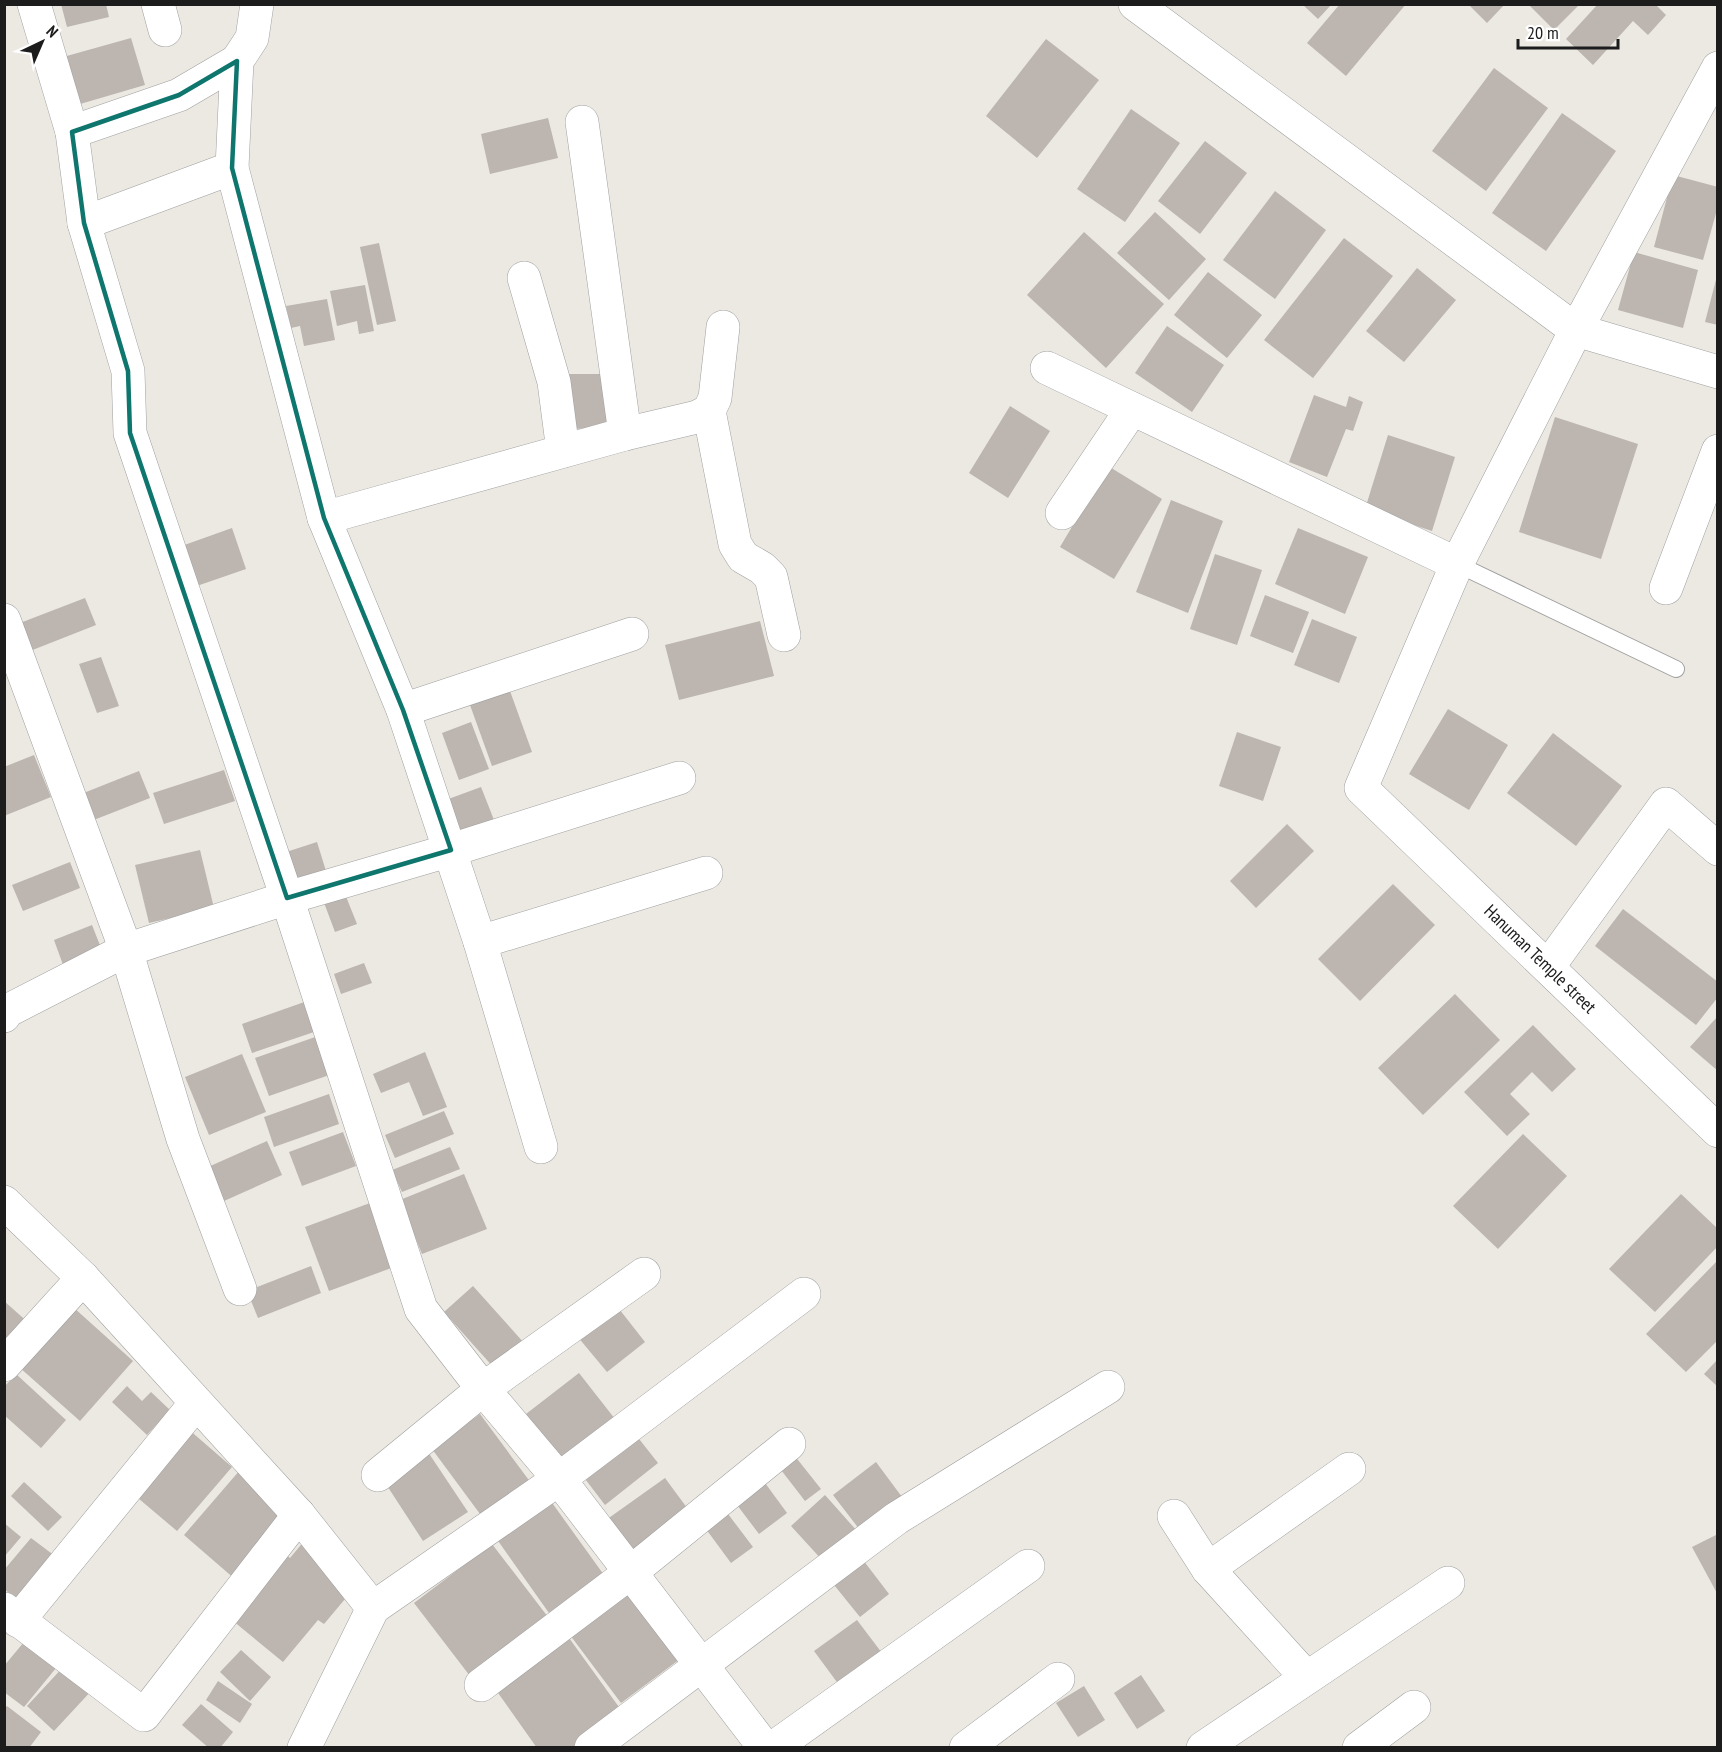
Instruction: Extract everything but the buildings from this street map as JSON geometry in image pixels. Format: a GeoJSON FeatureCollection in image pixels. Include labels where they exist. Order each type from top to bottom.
{"type":"FeatureCollection","features":[{"type":"Feature","properties":{"kind":"street"},"geometry":{"type":"LineString","coordinates":[[34,4],[72,132],[84,223],[128,371],[130,433],[287,898],[421,1309],[483,1389],[559,1479],[765,1748]]}},
{"type":"Feature","properties":{"kind":"street"},"geometry":{"type":"LineString","coordinates":[[72,132],[179,95],[237,61],[252,38],[257,4]]}},
{"type":"Feature","properties":{"kind":"street"},"geometry":{"type":"LineString","coordinates":[[1136,4],[1576,330],[1718,372]]}},
{"type":"Feature","properties":{"kind":"street"},"geometry":{"type":"LineString","coordinates":[[237,61],[231,168],[324,518],[403,710],[451,850],[542,1147]]}},
{"type":"Feature","properties":{"kind":"street"},"geometry":{"type":"LineString","coordinates":[[1047,368],[1457,564],[1576,330],[1718,68]]}},
{"type":"Feature","properties":{"kind":"street"},"geometry":{"type":"LineString","coordinates":[[582,122],[625,434]]}},
{"type":"Feature","properties":{"kind":"street"},"geometry":{"type":"LineString","coordinates":[[84,223],[231,168]]}},
{"type":"Feature","properties":{"kind":"street"},"geometry":{"type":"LineString","coordinates":[[524,278],[554,382],[563,451]]}},
{"type":"Feature","properties":{"kind":"street"},"geometry":{"type":"LineString","coordinates":[[723,327],[715,398],[709,411],[735,544],[743,557],[762,568],[771,577],[784,635]]}},
{"type":"Feature","properties":{"kind":"street"},"geometry":{"type":"LineString","coordinates":[[1062,513],[1132,409]]}},
{"type":"Feature","properties":{"kind":"street"},"geometry":{"type":"LineString","coordinates":[[324,518],[625,434],[697,417],[709,411]]}},
{"type":"Feature","properties":{"kind":"street"},"geometry":{"type":"LineString","coordinates":[[1666,588],[1718,451]]}},
{"type":"Feature","properties":{"kind":"street","name":"Hanuman Temple street"},"geometry":{"type":"LineString","coordinates":[[1457,564],[1361,788],[1718,1131]]}},
{"type":"Feature","properties":{"kind":"street"},"geometry":{"type":"LineString","coordinates":[[4,620],[126,950],[183,1139],[240,1289]]}},
{"type":"Feature","properties":{"kind":"street"},"geometry":{"type":"LineString","coordinates":[[403,710],[632,634]]}},
{"type":"Feature","properties":{"kind":"street"},"geometry":{"type":"LineString","coordinates":[[4,1016],[7,1011],[126,950],[287,898],[451,850],[679,778]]}},
{"type":"Feature","properties":{"kind":"street"},"geometry":{"type":"LineString","coordinates":[[1548,967],[1666,804],[1718,849]]}},
{"type":"Feature","properties":{"kind":"street"},"geometry":{"type":"LineString","coordinates":[[480,942],[706,873]]}},
{"type":"Feature","properties":{"kind":"street"},"geometry":{"type":"LineString","coordinates":[[4,1202],[83,1278],[299,1515],[389,1597]]}},
{"type":"Feature","properties":{"kind":"street"},"geometry":{"type":"LineString","coordinates":[[378,1475],[483,1389],[644,1274]]}},
{"type":"Feature","properties":{"kind":"street"},"geometry":{"type":"LineString","coordinates":[[4,1365],[83,1278]]}},
{"type":"Feature","properties":{"kind":"street"},"geometry":{"type":"LineString","coordinates":[[304,1748],[389,1597],[559,1479],[804,1294]]}},
{"type":"Feature","properties":{"kind":"street"},"geometry":{"type":"LineString","coordinates":[[591,1748],[897,1518],[1108,1387]]}},
{"type":"Feature","properties":{"kind":"street"},"geometry":{"type":"LineString","coordinates":[[196,1403],[11,1615],[144,1715],[299,1515]]}},
{"type":"Feature","properties":{"kind":"street"},"geometry":{"type":"LineString","coordinates":[[481,1685],[630,1572],[789,1444]]}},
{"type":"Feature","properties":{"kind":"street"},"geometry":{"type":"LineString","coordinates":[[1208,1569],[1349,1469]]}},
{"type":"Feature","properties":{"kind":"street"},"geometry":{"type":"LineString","coordinates":[[1174,1516],[1208,1569],[1306,1677]]}},
{"type":"Feature","properties":{"kind":"street"},"geometry":{"type":"LineString","coordinates":[[773,1748],[1028,1566]]}},
{"type":"Feature","properties":{"kind":"street"},"geometry":{"type":"LineString","coordinates":[[1203,1748],[1448,1583]]}},
{"type":"Feature","properties":{"kind":"street"},"geometry":{"type":"LineString","coordinates":[[966,1748],[1058,1679]]}},
{"type":"Feature","properties":{"kind":"street"},"geometry":{"type":"LineString","coordinates":[[1359,1748],[1414,1707]]}},
{"type":"Feature","properties":{"kind":"lane"},"geometry":{"type":"LineString","coordinates":[[1457,564],[1676,669]]}},
{"type":"Feature","properties":{"kind":"highlighted area"},"geometry":{"type":"Polygon","coordinates":[[[237,61],[232,168],[324,518],[403,710],[451,850],[287,898],[130,433],[128,371],[84,223],[72,132],[179,95],[237,61]]]}}]}
